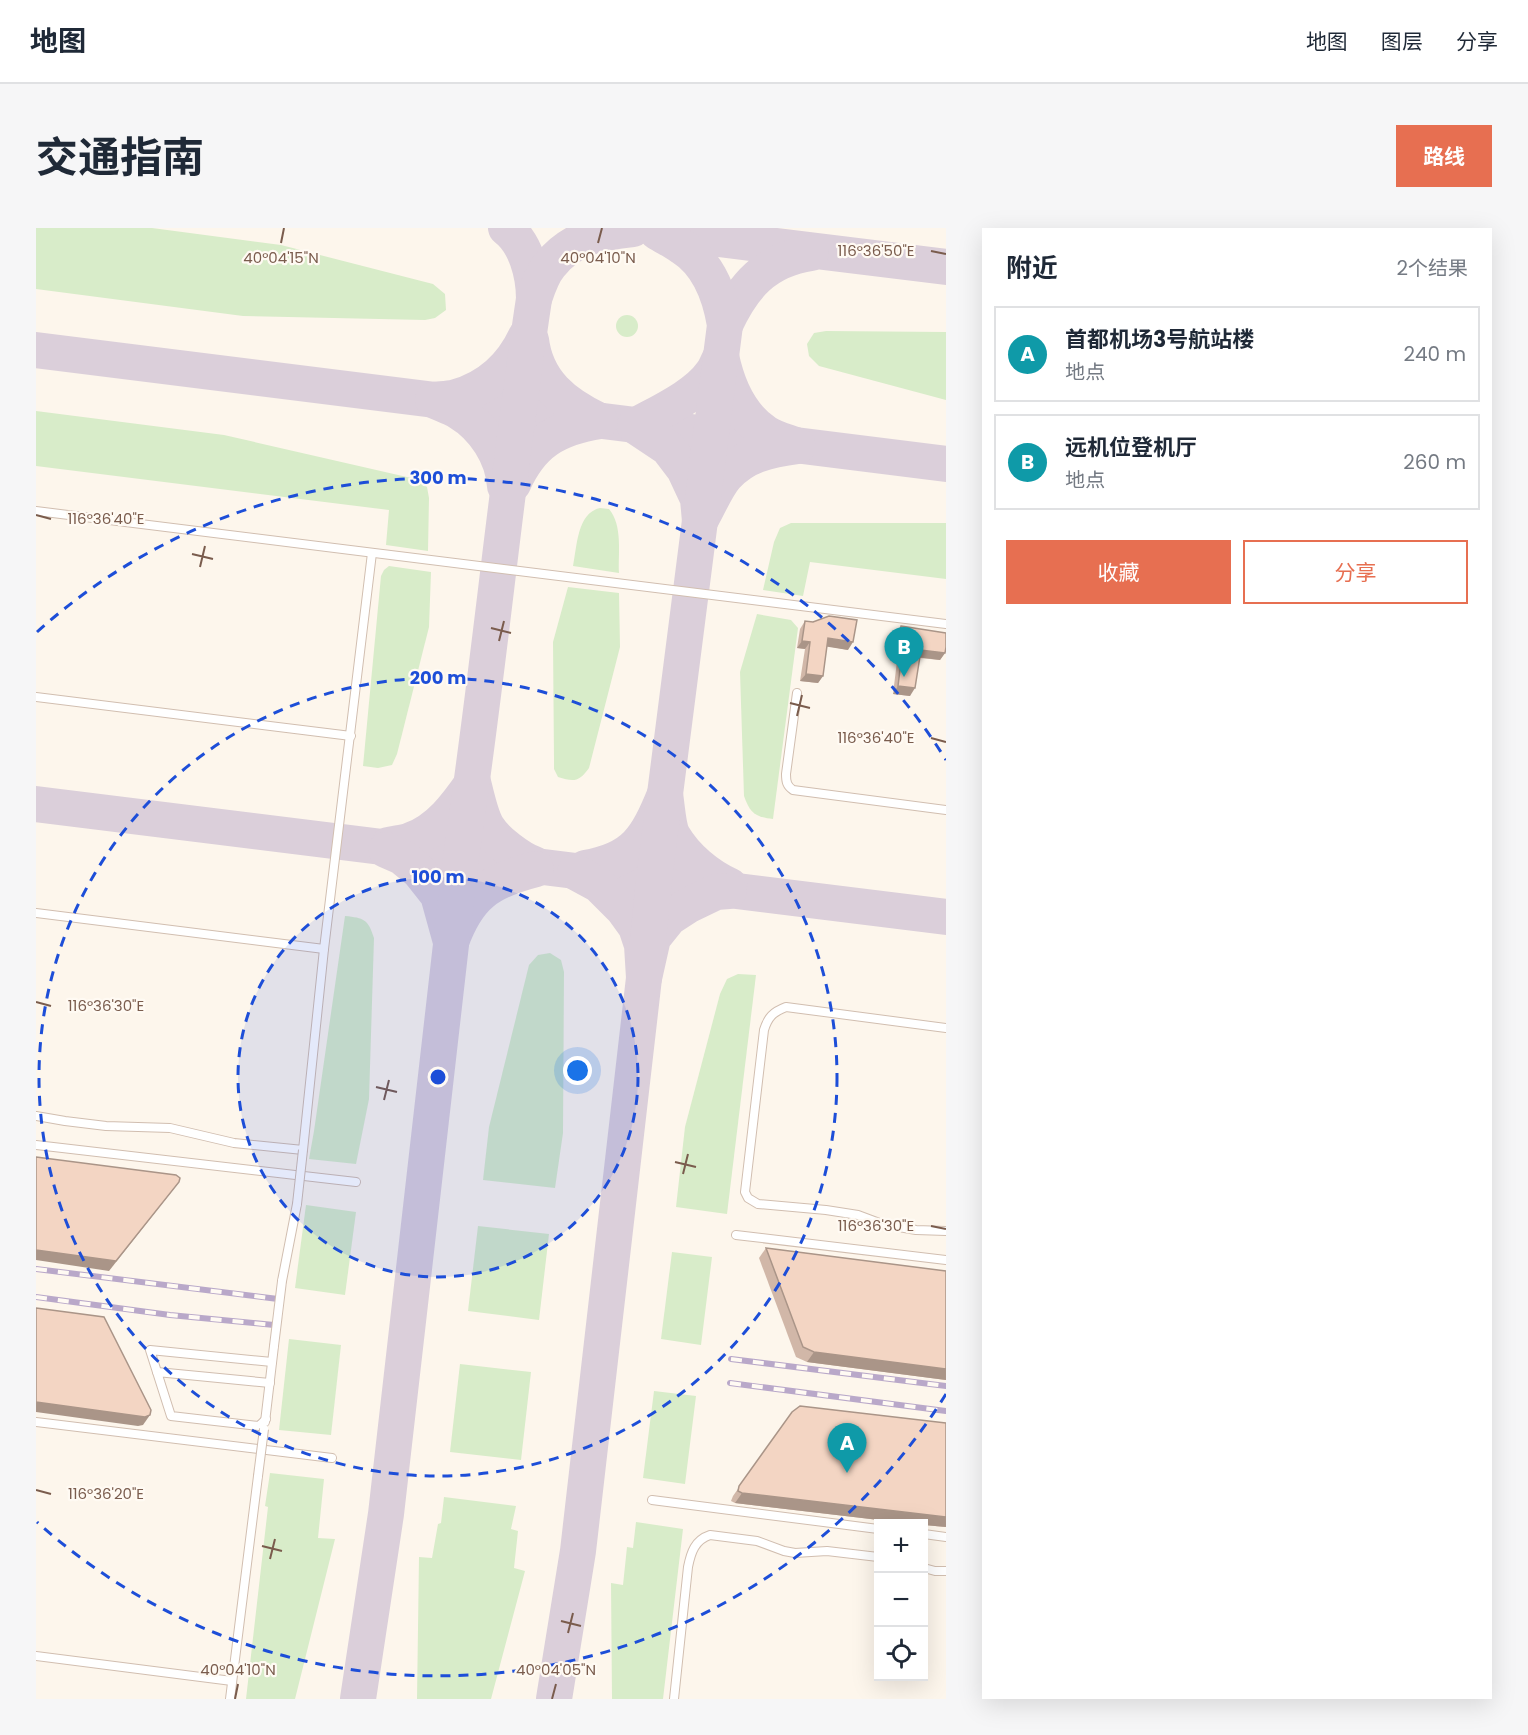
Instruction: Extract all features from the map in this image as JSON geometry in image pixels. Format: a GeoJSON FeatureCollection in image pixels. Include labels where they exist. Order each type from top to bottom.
{"type":"FeatureCollection","features":[{"type":"Feature","properties":{"kind":"lane"},"geometry":{"type":"LineString","coordinates":[[36,511],[946,624]]}},
{"type":"Feature","properties":{"kind":"lane"},"geometry":{"type":"LineString","coordinates":[[230,1699],[282,1281],[297,1204],[324,949],[372,553]]}},
{"type":"Feature","properties":{"kind":"lane"},"geometry":{"type":"LineString","coordinates":[[797,693],[786,774],[789,788],[946,810]]}},
{"type":"Feature","properties":{"kind":"lane"},"geometry":{"type":"LineString","coordinates":[[36,697],[351,736]]}},
{"type":"Feature","properties":{"kind":"lane"},"geometry":{"type":"LineString","coordinates":[[36,913],[324,949]]}},
{"type":"Feature","properties":{"kind":"lane"},"geometry":{"type":"LineString","coordinates":[[946,1028],[786,1008],[776,1011],[767,1018],[745,1192],[748,1198],[758,1204],[826,1210],[858,1215],[882,1224],[916,1230],[946,1231]]}},
{"type":"Feature","properties":{"kind":"lane"},"geometry":{"type":"LineString","coordinates":[[36,1116],[106,1126],[170,1128],[234,1143],[303,1150]]}},
{"type":"Feature","properties":{"kind":"lane"},"geometry":{"type":"LineString","coordinates":[[36,1145],[356,1182]]}},
{"type":"Feature","properties":{"kind":"lane"},"geometry":{"type":"LineString","coordinates":[[736,1235],[946,1260]]}},
{"type":"Feature","properties":{"kind":"lane"},"geometry":{"type":"LineString","coordinates":[[266,1419],[259,1426],[171,1416],[150,1350],[272,1362]]}},
{"type":"Feature","properties":{"kind":"lane"},"geometry":{"type":"LineString","coordinates":[[157,1372],[270,1383]]}},
{"type":"Feature","properties":{"kind":"lane"},"geometry":{"type":"LineString","coordinates":[[36,1422],[332,1458]]}},
{"type":"Feature","properties":{"kind":"lane"},"geometry":{"type":"LineString","coordinates":[[652,1500],[874,1528]]}},
{"type":"Feature","properties":{"kind":"lane"},"geometry":{"type":"LineString","coordinates":[[674,1699],[688,1567],[696,1543],[703,1538],[710,1535],[757,1541],[784,1551],[826,1551],[874,1556]]}},
{"type":"Feature","properties":{"kind":"lane"},"geometry":{"type":"LineString","coordinates":[[928,1535],[946,1537]]}},
{"type":"Feature","properties":{"kind":"lane"},"geometry":{"type":"LineString","coordinates":[[928,1569],[946,1571]]}},
{"type":"Feature","properties":{"kind":"lane"},"geometry":{"type":"LineString","coordinates":[[36,1656],[232,1682]]}},
{"type":"Feature","properties":{"kind":"green space"},"geometry":{"type":"Polygon","coordinates":[[[36,228],[152,228],[281,245],[433,284],[445,294],[446,310],[435,318],[425,320],[243,316],[36,289],[36,228]]]}},
{"type":"Feature","properties":{"kind":"green space"},"geometry":{"type":"Polygon","coordinates":[[[627,315],[635,318],[638,326],[635,334],[627,337],[619,334],[616,326],[619,318],[627,315]]]}},
{"type":"Feature","properties":{"kind":"green space"},"geometry":{"type":"Polygon","coordinates":[[[826,331],[946,332],[946,400],[819,366],[809,356],[807,344],[814,333],[826,331]]]}},
{"type":"Feature","properties":{"kind":"green space"},"geometry":{"type":"Polygon","coordinates":[[[36,411],[224,435],[420,480],[427,487],[429,498],[428,551],[386,545],[389,510],[36,466],[36,411]]]}},
{"type":"Feature","properties":{"kind":"green space"},"geometry":{"type":"Polygon","coordinates":[[[600,508],[609,509],[616,523],[619,540],[619,573],[573,566],[582,524],[592,511],[600,508]]]}},
{"type":"Feature","properties":{"kind":"green space"},"geometry":{"type":"Polygon","coordinates":[[[791,523],[946,523],[946,579],[810,562],[803,596],[763,590],[774,542],[780,528],[791,523]]]}},
{"type":"Feature","properties":{"kind":"green space"},"geometry":{"type":"Polygon","coordinates":[[[389,566],[431,572],[429,627],[397,754],[392,765],[378,768],[363,766],[381,576],[389,566]]]}},
{"type":"Feature","properties":{"kind":"green space"},"geometry":{"type":"Polygon","coordinates":[[[568,587],[619,593],[620,647],[589,768],[576,780],[558,777],[554,769],[553,642],[568,587]]]}},
{"type":"Feature","properties":{"kind":"green space"},"geometry":{"type":"Polygon","coordinates":[[[757,614],[791,620],[798,628],[773,819],[754,813],[744,796],[740,672],[757,614]]]}},
{"type":"Feature","properties":{"kind":"green space"},"geometry":{"type":"Polygon","coordinates":[[[345,916],[367,923],[374,938],[369,1099],[356,1164],[309,1159],[345,916]]]}},
{"type":"Feature","properties":{"kind":"green space"},"geometry":{"type":"Polygon","coordinates":[[[550,953],[561,960],[564,972],[563,1133],[555,1188],[483,1180],[489,1127],[529,965],[538,955],[550,953]]]}},
{"type":"Feature","properties":{"kind":"green space"},"geometry":{"type":"Polygon","coordinates":[[[738,974],[756,975],[727,1214],[676,1207],[685,1127],[720,994],[727,979],[738,974]]]}},
{"type":"Feature","properties":{"kind":"green space"},"geometry":{"type":"Polygon","coordinates":[[[306,1205],[356,1212],[345,1295],[295,1288],[306,1205]]]}},
{"type":"Feature","properties":{"kind":"green space"},"geometry":{"type":"Polygon","coordinates":[[[478,1226],[549,1234],[539,1320],[468,1311],[478,1226]]]}},
{"type":"Feature","properties":{"kind":"green space"},"geometry":{"type":"Polygon","coordinates":[[[672,1252],[712,1257],[701,1345],[661,1339],[672,1252]]]}},
{"type":"Feature","properties":{"kind":"green space"},"geometry":{"type":"Polygon","coordinates":[[[289,1339],[341,1345],[331,1435],[279,1430],[289,1339]]]}},
{"type":"Feature","properties":{"kind":"green space"},"geometry":{"type":"Polygon","coordinates":[[[460,1364],[531,1372],[521,1460],[450,1452],[460,1364]]]}},
{"type":"Feature","properties":{"kind":"green space"},"geometry":{"type":"Polygon","coordinates":[[[654,1391],[696,1396],[685,1484],[643,1478],[654,1391]]]}},
{"type":"Feature","properties":{"kind":"green space"},"geometry":{"type":"Polygon","coordinates":[[[270,1473],[324,1479],[318,1538],[335,1539],[295,1699],[246,1699],[270,1473]]]}},
{"type":"Feature","properties":{"kind":"green space"},"geometry":{"type":"Polygon","coordinates":[[[444,1497],[516,1506],[511,1529],[518,1531],[514,1568],[525,1571],[491,1699],[417,1699],[419,1557],[432,1558],[438,1524],[441,1523],[444,1497]]]}},
{"type":"Feature","properties":{"kind":"green space"},"geometry":{"type":"Polygon","coordinates":[[[636,1522],[683,1529],[663,1699],[612,1699],[611,1583],[623,1585],[627,1547],[633,1548],[636,1522]]]}},
{"type":"Feature","properties":{"kind":"building"},"geometry":{"type":"Polygon","coordinates":[[[829,616],[857,620],[853,642],[828,638],[823,676],[806,674],[810,642],[802,641],[805,621],[813,622],[829,616]]]}},
{"type":"Feature","properties":{"kind":"building"},"geometry":{"type":"Polygon","coordinates":[[[901,626],[946,633],[945,653],[921,650],[915,688],[898,686],[902,653],[895,652],[901,626]]]}},
{"type":"Feature","properties":{"kind":"building"},"geometry":{"type":"Polygon","coordinates":[[[36,1157],[176,1175],[180,1178],[116,1261],[36,1250],[36,1157]]]}},
{"type":"Feature","properties":{"kind":"building"},"geometry":{"type":"Polygon","coordinates":[[[766,1248],[946,1271],[946,1369],[814,1352],[803,1347],[766,1248]]]}},
{"type":"Feature","properties":{"kind":"building"},"geometry":{"type":"Polygon","coordinates":[[[36,1308],[104,1317],[151,1410],[150,1415],[145,1417],[36,1402],[36,1308]]]}},
{"type":"Feature","properties":{"kind":"building"},"geometry":{"type":"Polygon","coordinates":[[[800,1406],[946,1423],[946,1517],[738,1491],[739,1486],[792,1412],[800,1406]]]}},
{"type":"Feature","properties":{"kind":"taxiway"},"geometry":{"type":"LineString","coordinates":[[506,228],[513,234],[524,251],[532,280],[534,299]]}},
{"type":"Feature","properties":{"kind":"taxiway"},"geometry":{"type":"LineString","coordinates":[[358,1699],[386,1514],[461,857],[534,299],[547,269],[567,248],[587,238],[633,229]]}},
{"type":"Feature","properties":{"kind":"taxiway"},"geometry":{"type":"LineString","coordinates":[[554,1699],[578,1551],[654,880],[725,325],[720,303],[706,271],[691,254],[657,232]]}},
{"type":"Feature","properties":{"kind":"taxiway"},"geometry":{"type":"LineString","coordinates":[[663,232],[946,267]]}},
{"type":"Feature","properties":{"kind":"taxiway"},"geometry":{"type":"LineString","coordinates":[[725,325],[740,298],[757,277],[781,262],[811,253]]}},
{"type":"Feature","properties":{"kind":"taxiway"},"geometry":{"type":"LineString","coordinates":[[505,486],[496,453],[484,434],[468,418],[433,400],[456,397],[489,382],[514,357],[526,336]]}},
{"type":"Feature","properties":{"kind":"taxiway"},"geometry":{"type":"LineString","coordinates":[[513,484],[528,458],[547,440],[570,428],[600,421],[575,407],[554,390],[539,368],[531,340]]}},
{"type":"Feature","properties":{"kind":"taxiway"},"geometry":{"type":"LineString","coordinates":[[36,350],[946,464]]}},
{"type":"Feature","properties":{"kind":"taxiway"},"geometry":{"type":"LineString","coordinates":[[721,356],[731,389],[749,418],[770,435],[798,446],[759,454],[734,469],[719,486],[700,521],[698,499],[684,469],[668,448],[635,426],[697,389],[715,369],[721,356]]}},
{"type":"Feature","properties":{"kind":"taxiway"},"geometry":{"type":"LineString","coordinates":[[388,845],[408,841],[430,830],[454,808],[473,782],[485,824],[509,849],[534,864]]}},
{"type":"Feature","properties":{"kind":"taxiway"},"geometry":{"type":"LineString","coordinates":[[585,868],[616,859],[637,845],[652,823],[665,794],[670,827],[678,844],[698,865],[730,886]]}},
{"type":"Feature","properties":{"kind":"taxiway"},"geometry":{"type":"LineString","coordinates":[[36,804],[946,917]]}},
{"type":"Feature","properties":{"kind":"taxiway"},"geometry":{"type":"LineString","coordinates":[[386,850],[402,857],[419,871],[438,895],[451,942],[465,912],[482,892],[505,879],[536,869]]}},
{"type":"Feature","properties":{"kind":"taxiway"},"geometry":{"type":"LineString","coordinates":[[575,872],[599,885],[623,909],[636,927],[642,945],[644,978],[653,938],[669,918],[716,892],[729,891]]}},
{"type":"Feature","properties":{"kind":"railway"},"geometry":{"type":"LineString","coordinates":[[36,1269],[278,1299]]}},
{"type":"Feature","properties":{"kind":"railway"},"geometry":{"type":"LineString","coordinates":[[36,1297],[170,1315],[274,1325]]}},
{"type":"Feature","properties":{"kind":"railway"},"geometry":{"type":"LineString","coordinates":[[731,1359],[946,1386]]}},
{"type":"Feature","properties":{"kind":"railway"},"geometry":{"type":"LineString","coordinates":[[730,1383],[946,1411]]}},
{"type":"Feature","properties":{"kind":"place","name":"远机位登机厅"},"geometry":{"type":"Point","coordinates":[904,677]}},
{"type":"Feature","properties":{"kind":"place","name":"首都机场3号航站楼"},"geometry":{"type":"Point","coordinates":[847,1473]}}]}
